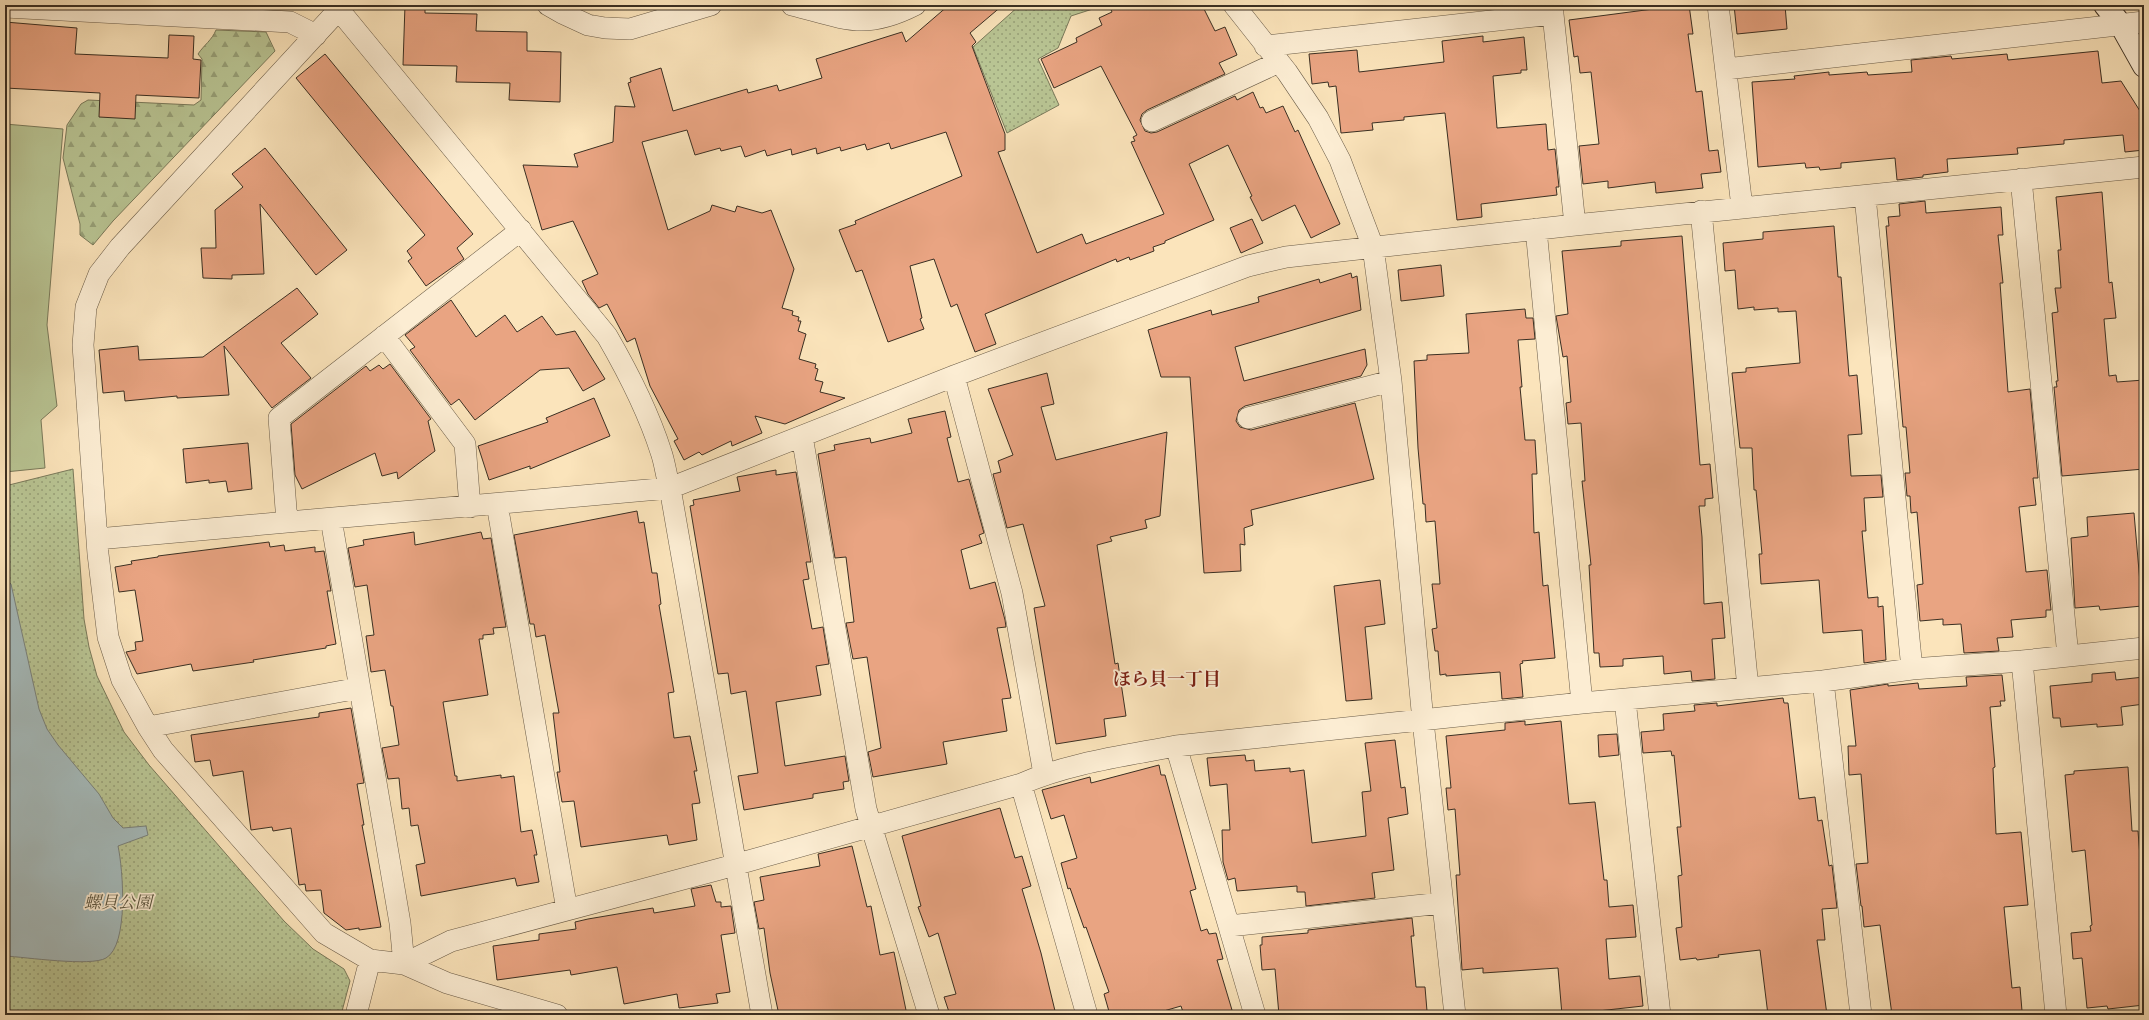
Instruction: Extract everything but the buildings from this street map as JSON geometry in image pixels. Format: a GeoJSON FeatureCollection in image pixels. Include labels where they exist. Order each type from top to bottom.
{"type":"FeatureCollection","features":[{"type":"Feature","properties":{"kind":"street"},"geometry":{"type":"LineString","coordinates":[[548,5],[588,25],[605,28],[630,29],[711,5]]}},
{"type":"Feature","properties":{"kind":"street"},"geometry":{"type":"LineString","coordinates":[[792,5],[851,20],[875,20],[895,15],[915,5]]}},
{"type":"Feature","properties":{"kind":"street"},"geometry":{"type":"LineString","coordinates":[[1234,5],[1279,62],[1318,118],[1340,160],[1373,247],[1391,381],[1423,721],[1455,1015]]}},
{"type":"Feature","properties":{"kind":"street"},"geometry":{"type":"LineString","coordinates":[[1718,5],[1742,207]]}},
{"type":"Feature","properties":{"kind":"street"},"geometry":{"type":"LineString","coordinates":[[2105,5],[2121,25],[2144,66]]}},
{"type":"Feature","properties":{"kind":"street"},"geometry":{"type":"LineString","coordinates":[[5,6],[290,22],[316,35]]}},
{"type":"Feature","properties":{"kind":"street"},"geometry":{"type":"LineString","coordinates":[[557,1015],[447,983],[404,964],[370,960],[324,933],[163,750],[148,727],[122,680],[108,637],[103,604],[97,539],[83,345],[86,307],[99,274],[120,246],[341,7],[607,336],[633,380],[649,417],[662,454],[670,488],[734,865],[762,1015]]}},
{"type":"Feature","properties":{"kind":"street"},"geometry":{"type":"LineString","coordinates":[[1265,46],[1553,10],[1575,224]]}},
{"type":"Feature","properties":{"kind":"street"},"geometry":{"type":"LineString","coordinates":[[1726,69],[2144,22]]}},
{"type":"Feature","properties":{"kind":"street"},"geometry":{"type":"LineString","coordinates":[[1152,121],[1279,62]]}},
{"type":"Feature","properties":{"kind":"street"},"geometry":{"type":"LineString","coordinates":[[97,539],[670,488],[954,376],[1248,266],[1286,257],[1575,224],[1865,196],[2144,166]]}},
{"type":"Feature","properties":{"kind":"street"},"geometry":{"type":"LineString","coordinates":[[2021,179],[2068,656]]}},
{"type":"Feature","properties":{"kind":"street"},"geometry":{"type":"LineString","coordinates":[[1865,196],[1912,669]]}},
{"type":"Feature","properties":{"kind":"street"},"geometry":{"type":"LineString","coordinates":[[1701,212],[1748,688]]}},
{"type":"Feature","properties":{"kind":"street"},"geometry":{"type":"LineString","coordinates":[[1536,229],[1582,703]]}},
{"type":"Feature","properties":{"kind":"street"},"geometry":{"type":"LineString","coordinates":[[287,522],[278,418],[521,230]]}},
{"type":"Feature","properties":{"kind":"street"},"geometry":{"type":"LineString","coordinates":[[384,336],[465,444],[470,507]]}},
{"type":"Feature","properties":{"kind":"street"},"geometry":{"type":"LineString","coordinates":[[954,376],[1012,593],[1044,774]]}},
{"type":"Feature","properties":{"kind":"street"},"geometry":{"type":"LineString","coordinates":[[1248,418],[1391,381]]}},
{"type":"Feature","properties":{"kind":"street"},"geometry":{"type":"LineString","coordinates":[[802,436],[866,809],[928,1015]]}},
{"type":"Feature","properties":{"kind":"street"},"geometry":{"type":"LineString","coordinates":[[496,504],[567,910]]}},
{"type":"Feature","properties":{"kind":"street"},"geometry":{"type":"LineString","coordinates":[[332,519],[359,688],[400,923],[404,964]]}},
{"type":"Feature","properties":{"kind":"street"},"geometry":{"type":"LineString","coordinates":[[404,964],[451,941],[734,865],[1022,784],[1044,774],[1122,756],[1176,746],[1582,703],[1823,681],[1912,669],[2022,661],[2144,648]]}},
{"type":"Feature","properties":{"kind":"street"},"geometry":{"type":"LineString","coordinates":[[2022,661],[2056,1015]]}},
{"type":"Feature","properties":{"kind":"street"},"geometry":{"type":"LineString","coordinates":[[1823,681],[1861,1015]]}},
{"type":"Feature","properties":{"kind":"street"},"geometry":{"type":"LineString","coordinates":[[148,727],[359,688]]}},
{"type":"Feature","properties":{"kind":"street"},"geometry":{"type":"LineString","coordinates":[[1625,700],[1660,1015]]}},
{"type":"Feature","properties":{"kind":"street"},"geometry":{"type":"LineString","coordinates":[[1176,746],[1256,1015]]}},
{"type":"Feature","properties":{"kind":"street"},"geometry":{"type":"LineString","coordinates":[[1022,784],[1087,1015]]}},
{"type":"Feature","properties":{"kind":"street"},"geometry":{"type":"LineString","coordinates":[[1229,926],[1442,902]]}},
{"type":"Feature","properties":{"kind":"street"},"geometry":{"type":"LineString","coordinates":[[356,1015],[370,960]]}},
{"type":"Feature","properties":{"kind":"green space"},"geometry":{"type":"Polygon","coordinates":[[[1020,5],[1105,5],[1071,16],[1058,48],[1038,59],[1059,105],[1007,133],[973,47],[1020,5]]]}},
{"type":"Feature","properties":{"kind":"green space"},"geometry":{"type":"Polygon","coordinates":[[[216,30],[266,32],[275,51],[113,221],[93,245],[80,235],[80,224],[63,158],[67,125],[81,104],[88,100],[194,105],[201,100],[202,59],[198,54],[216,30]]]}},
{"type":"Feature","properties":{"kind":"green space"},"geometry":{"type":"Polygon","coordinates":[[[5,124],[63,129],[47,325],[57,406],[41,420],[45,468],[5,472],[5,124]]]}},
{"type":"Feature","properties":{"kind":"green space","name":"螺貝公園"},"geometry":{"type":"Polygon","coordinates":[[[73,469],[84,619],[89,647],[97,676],[124,732],[149,765],[284,921],[313,949],[344,969],[350,981],[341,1015],[5,1015],[5,486],[73,469]]]}},
{"type":"Feature","properties":{"kind":"shaded area"},"geometry":{"type":"Polygon","coordinates":[[[5,578],[11,584],[39,709],[47,729],[58,745],[99,794],[113,818],[123,828],[146,826],[148,835],[118,846],[122,888],[121,923],[118,938],[113,950],[106,958],[98,961],[73,962],[5,956],[5,578]]]}},
{"type":"Feature","properties":{"kind":"district","name":"ほら貝一丁目"},"geometry":{"type":"Point","coordinates":[1167,679]}}]}
